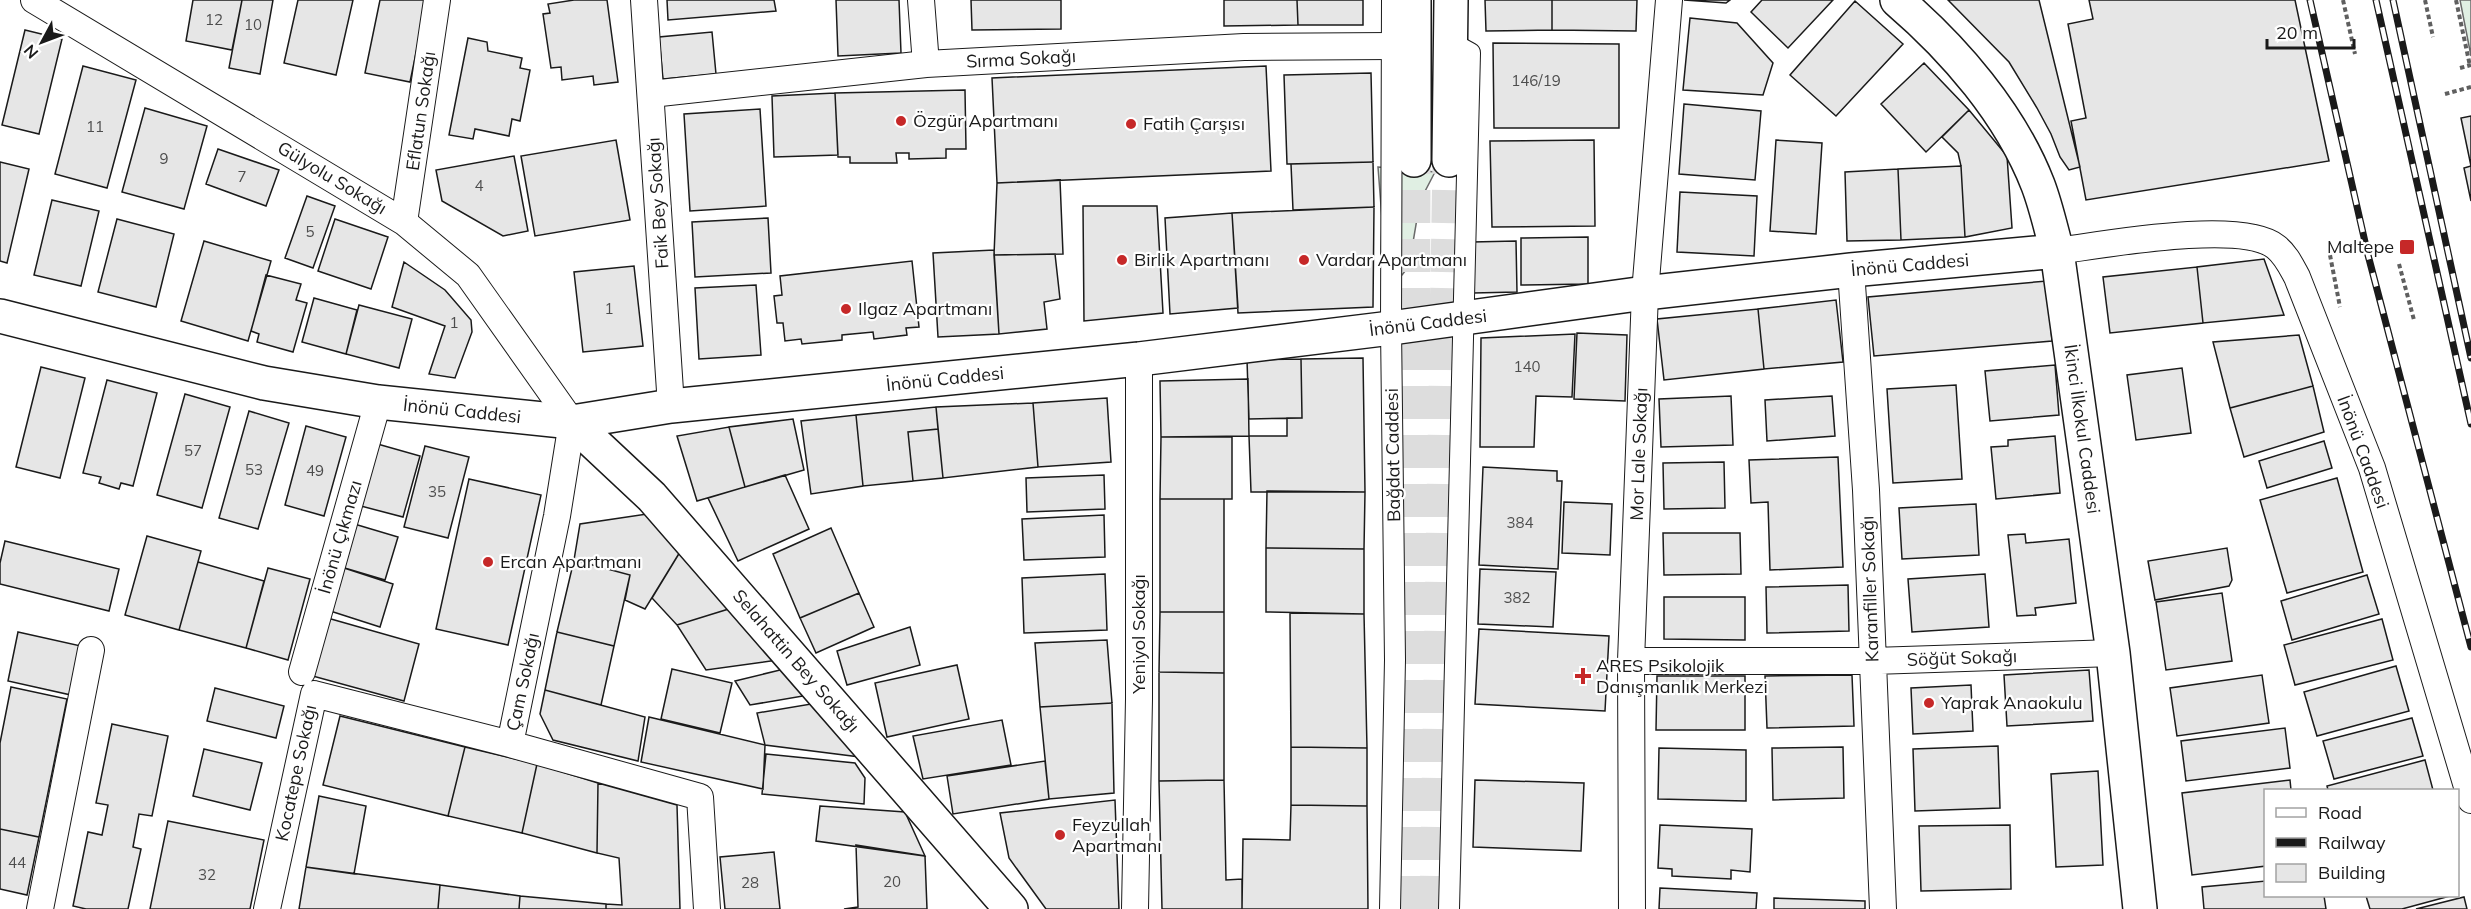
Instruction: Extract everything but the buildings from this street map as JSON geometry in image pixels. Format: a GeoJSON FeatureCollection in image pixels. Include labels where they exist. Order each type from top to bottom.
{"type":"FeatureCollection","features":[{"type":"Feature","properties":{"kind":"main road"},"geometry":{"type":"LineString","coordinates":[[1414,0],[1414,160]]}},
{"type":"Feature","properties":{"kind":"main road"},"geometry":{"type":"LineString","coordinates":[[1449,159],[1451,0]]}},
{"type":"Feature","properties":{"kind":"main road","name":"İkinci İlkokul Caddesi"},"geometry":{"type":"LineString","coordinates":[[1897,0],[1969,74],[2006,123],[2024,154],[2038,186],[2057,251],[2113,653],[2140,909]]}},
{"type":"Feature","properties":{"kind":"main road","name":"İnönü Caddesi"},"geometry":{"type":"LineString","coordinates":[[0,316],[264,383],[378,402],[572,422],[671,406],[1138,359],[1464,319],[1645,293],[1851,270],[2057,251]]}},
{"type":"Feature","properties":{"kind":"main road","name":"Selahattin Bey Sokağı"},"geometry":{"type":"LineString","coordinates":[[572,422],[652,497],[1011,909]]}},
{"type":"Feature","properties":{"kind":"street","name":"Gülyolu Sokağı"},"geometry":{"type":"LineString","coordinates":[[34,0],[405,222],[468,275],[572,422]]}},
{"type":"Feature","properties":{"kind":"street","name":"Eflatun Sokağı"},"geometry":{"type":"LineString","coordinates":[[405,222],[437,0]]}},
{"type":"Feature","properties":{"kind":"street","name":"Faik Bey Sokağı"},"geometry":{"type":"LineString","coordinates":[[644,0],[671,406]]}},
{"type":"Feature","properties":{"kind":"street"},"geometry":{"type":"LineString","coordinates":[[921,0],[926,64]]}},
{"type":"Feature","properties":{"kind":"street","name":"Bağdat Caddesi"},"geometry":{"type":"LineString","coordinates":[[1390,909],[1395,660],[1391,328],[1392,0]]}},
{"type":"Feature","properties":{"kind":"street","name":"Mor Lale Sokağı"},"geometry":{"type":"LineString","coordinates":[[1632,909],[1631,661],[1645,293],[1669,0]]}},
{"type":"Feature","properties":{"kind":"street"},"geometry":{"type":"LineString","coordinates":[[1449,909],[1470,53],[1450,42]]}},
{"type":"Feature","properties":{"kind":"street","name":"Sırma Sokağı"},"geometry":{"type":"LineString","coordinates":[[651,94],[926,64],[1244,47],[1392,46]]}},
{"type":"Feature","properties":{"kind":"street","name":"İnönü Caddesi"},"geometry":{"type":"LineString","coordinates":[[2057,251],[2182,236],[2229,235],[2262,240],[2276,246],[2287,259],[2297,277],[2372,468],[2471,800]]}},
{"type":"Feature","properties":{"kind":"street","name":"Karanfiller Sokağı"},"geometry":{"type":"LineString","coordinates":[[1851,270],[1866,490],[1883,909]]}},
{"type":"Feature","properties":{"kind":"street","name":"Yeniyol Sokağı"},"geometry":{"type":"LineString","coordinates":[[1135,909],[1139,699],[1138,359]]}},
{"type":"Feature","properties":{"kind":"street","name":"İnönü Çıkmazı"},"geometry":{"type":"LineString","coordinates":[[302,672],[378,402]]}},
{"type":"Feature","properties":{"kind":"street","name":"Çam Sokağı"},"geometry":{"type":"LineString","coordinates":[[572,422],[557,516],[510,744],[700,797],[707,909]]}},
{"type":"Feature","properties":{"kind":"street"},"geometry":{"type":"LineString","coordinates":[[40,909],[91,650]]}},
{"type":"Feature","properties":{"kind":"street","name":"Söğüt Sokağı"},"geometry":{"type":"LineString","coordinates":[[1631,661],[1873,661],[2113,653]]}},
{"type":"Feature","properties":{"kind":"street","name":"Kocatepe Sokağı"},"geometry":{"type":"LineString","coordinates":[[267,909],[314,694],[510,744]]}},
{"type":"Feature","properties":{"kind":"path"},"geometry":{"type":"LineString","coordinates":[[2343,0],[2355,54]]}},
{"type":"Feature","properties":{"kind":"path"},"geometry":{"type":"LineString","coordinates":[[2425,0],[2433,37]]}},
{"type":"Feature","properties":{"kind":"path"},"geometry":{"type":"LineString","coordinates":[[2456,0],[2470,66],[2460,68]]}},
{"type":"Feature","properties":{"kind":"path"},"geometry":{"type":"LineString","coordinates":[[2445,94],[2471,87]]}},
{"type":"Feature","properties":{"kind":"path"},"geometry":{"type":"LineString","coordinates":[[2330,255],[2341,309]]}},
{"type":"Feature","properties":{"kind":"path"},"geometry":{"type":"LineString","coordinates":[[2400,264],[2414,320]]}},
{"type":"Feature","properties":{"kind":"green space"},"geometry":{"type":"Polygon","coordinates":[[[2460,0],[2471,0],[2471,56],[2460,0]]]}},
{"type":"Feature","properties":{"kind":"green space"},"geometry":{"type":"Polygon","coordinates":[[[1378,167],[1435,172],[1420,201],[1409,266],[1402,275],[1396,276],[1384,271],[1381,261],[1382,219],[1378,167]]]}},
{"type":"Feature","properties":{"kind":"tunnel"},"geometry":{"type":"LineString","coordinates":[[1412,909],[1414,160]]}},
{"type":"Feature","properties":{"kind":"tunnel"},"geometry":{"type":"LineString","coordinates":[[1436,909],[1449,160]]}},
{"type":"Feature","properties":{"kind":"railway"},"geometry":{"type":"LineString","coordinates":[[2310,0],[2368,255],[2471,647]]}},
{"type":"Feature","properties":{"kind":"railway"},"geometry":{"type":"LineString","coordinates":[[2376,0],[2471,424]]}},
{"type":"Feature","properties":{"kind":"railway"},"geometry":{"type":"LineString","coordinates":[[2393,0],[2471,358]]}},
{"type":"Feature","properties":{"kind":"place","name":"Özgür Apartmanı"},"geometry":{"type":"Point","coordinates":[901,121]}},
{"type":"Feature","properties":{"kind":"place","name":"Fatih Çarşısı"},"geometry":{"type":"Point","coordinates":[1131,124]}},
{"type":"Feature","properties":{"kind":"place","name":"Maltepe"},"geometry":{"type":"Point","coordinates":[2407,247]}},
{"type":"Feature","properties":{"kind":"place","name":"Birlik Apartmanı"},"geometry":{"type":"Point","coordinates":[1122,260]}},
{"type":"Feature","properties":{"kind":"place","name":"Vardar Apartmanı"},"geometry":{"type":"Point","coordinates":[1304,260]}},
{"type":"Feature","properties":{"kind":"place","name":"Ilgaz Apartmanı"},"geometry":{"type":"Point","coordinates":[846,309]}},
{"type":"Feature","properties":{"kind":"place","name":"Ercan Apartmanı"},"geometry":{"type":"Point","coordinates":[488,562]}},
{"type":"Feature","properties":{"kind":"place","name":"ARES Psikolojik Danışmanlık Merkezi"},"geometry":{"type":"Point","coordinates":[1583,676]}},
{"type":"Feature","properties":{"kind":"place","name":"Yaprak Anaokulu"},"geometry":{"type":"Point","coordinates":[1929,703]}},
{"type":"Feature","properties":{"kind":"place","name":"Feyzullah Apartmanı"},"geometry":{"type":"Point","coordinates":[1060,835]}}]}
